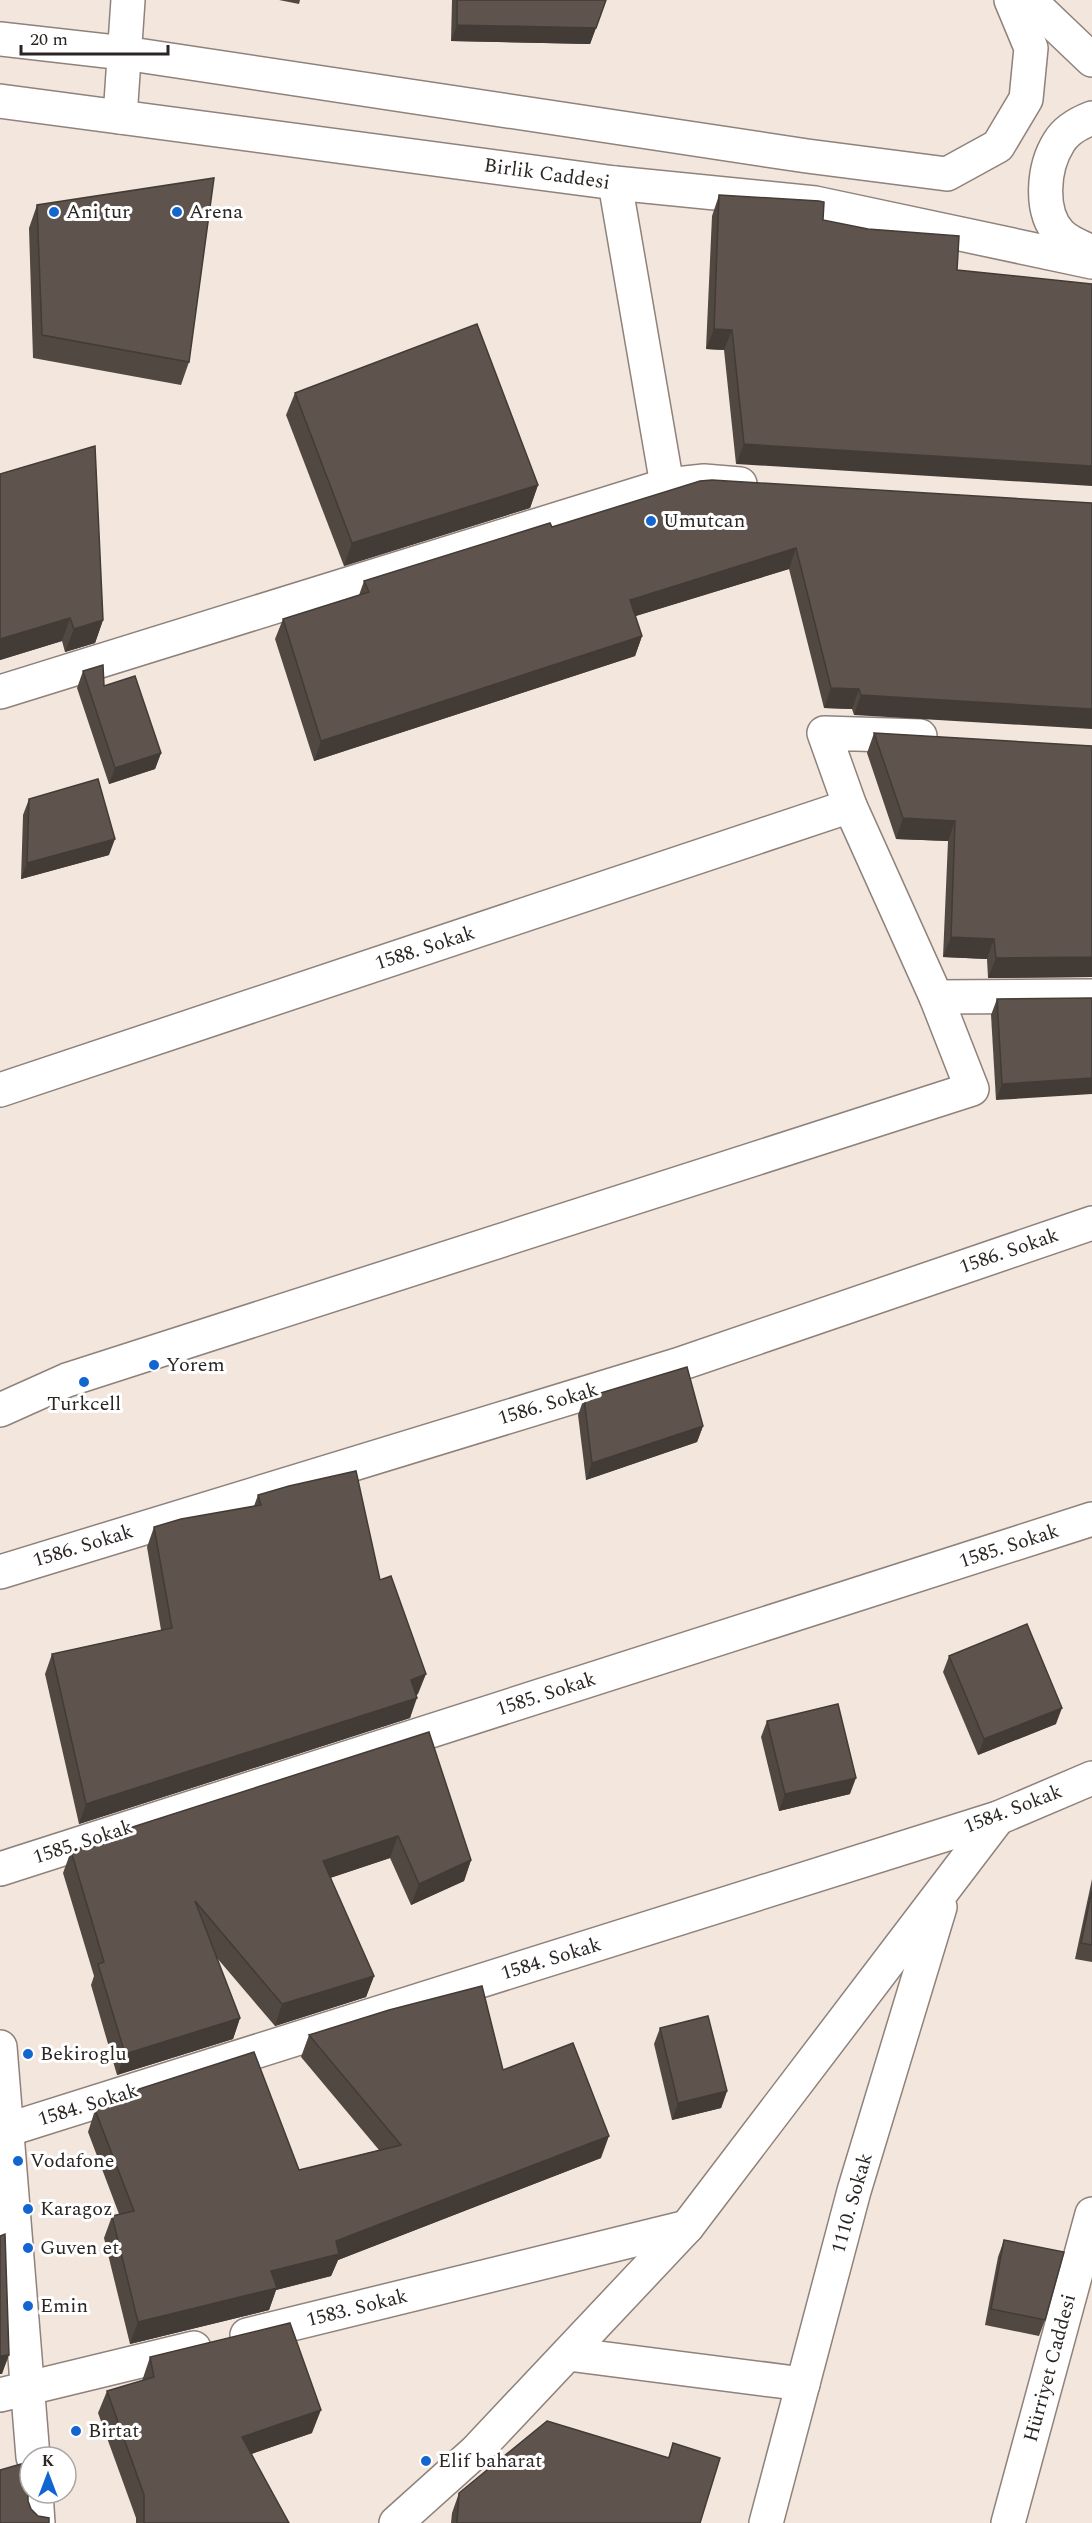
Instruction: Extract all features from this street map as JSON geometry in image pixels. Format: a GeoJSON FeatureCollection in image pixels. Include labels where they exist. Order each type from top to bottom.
{"type":"FeatureCollection","features":[{"type":"Feature","properties":{"kind":"street"},"geometry":{"type":"LineString","coordinates":[[120,117],[128,0]]}},
{"type":"Feature","properties":{"kind":"street"},"geometry":{"type":"LineString","coordinates":[[0,39],[124,53],[807,156],[947,174],[998,146],[1026,99],[1031,48],[1011,0]]}},
{"type":"Feature","properties":{"kind":"street"},"geometry":{"type":"LineString","coordinates":[[1029,0],[1092,60]]}},
{"type":"Feature","properties":{"kind":"street","name":"Birlik Caddesi"},"geometry":{"type":"LineString","coordinates":[[0,101],[615,183],[815,203],[1092,262]]}},
{"type":"Feature","properties":{"kind":"street"},"geometry":{"type":"LineString","coordinates":[[1092,118],[1074,127],[1059,141],[1051,159],[1046,181],[1046,198],[1050,218],[1059,233],[1070,243],[1092,252]]}},
{"type":"Feature","properties":{"kind":"street"},"geometry":{"type":"LineString","coordinates":[[615,183],[667,485]]}},
{"type":"Feature","properties":{"kind":"street"},"geometry":{"type":"LineString","coordinates":[[0,692],[667,485],[704,482],[774,486]]}},
{"type":"Feature","properties":{"kind":"street"},"geometry":{"type":"LineString","coordinates":[[0,1410],[78,1376],[972,1089],[936,997],[850,806],[824,734],[948,738]]}},
{"type":"Feature","properties":{"kind":"street","name":"1588. Sokak"},"geometry":{"type":"LineString","coordinates":[[0,1090],[850,806]]}},
{"type":"Feature","properties":{"kind":"street"},"geometry":{"type":"LineString","coordinates":[[936,997],[1092,996]]}},
{"type":"Feature","properties":{"kind":"street","name":"1586. Sokak"},"geometry":{"type":"LineString","coordinates":[[0,1572],[676,1365],[1092,1223]]}},
{"type":"Feature","properties":{"kind":"street","name":"1585. Sokak"},"geometry":{"type":"LineString","coordinates":[[0,1869],[1092,1519]]}},
{"type":"Feature","properties":{"kind":"street","name":"1584. Sokak"},"geometry":{"type":"LineString","coordinates":[[3,2131],[998,1818],[1092,1778]]}},
{"type":"Feature","properties":{"kind":"street"},"geometry":{"type":"LineString","coordinates":[[396,2523],[475,2452],[687,2227],[998,1818]]}},
{"type":"Feature","properties":{"kind":"street","name":"1110. Sokak"},"geometry":{"type":"LineString","coordinates":[[766,2523],[854,2191],[946,1887]]}},
{"type":"Feature","properties":{"kind":"street"},"geometry":{"type":"LineString","coordinates":[[0,2047],[14,2391],[30,2445]]}},
{"type":"Feature","properties":{"kind":"street","name":"Hürriyet Caddesi"},"geometry":{"type":"LineString","coordinates":[[1008,2523],[1081,2302],[1092,2214]]}},
{"type":"Feature","properties":{"kind":"street","name":"1583. Sokak"},"geometry":{"type":"LineString","coordinates":[[14,2391],[687,2227]]}},
{"type":"Feature","properties":{"kind":"street"},"geometry":{"type":"LineString","coordinates":[[568,2354],[803,2384]]}},
{"type":"Feature","properties":{"kind":"street"},"geometry":{"type":"LineString","coordinates":[[37,2505],[39,2523]]}},
{"type":"Feature","properties":{"kind":"building"},"geometry":{"type":"Polygon","coordinates":[[[457,0],[606,0],[596,28],[457,25],[457,0]]]}},
{"type":"Feature","properties":{"kind":"building"},"geometry":{"type":"Polygon","coordinates":[[[214,178],[189,362],[42,335],[37,205],[214,178]]]}},
{"type":"Feature","properties":{"kind":"building"},"geometry":{"type":"Polygon","coordinates":[[[719,195],[819,201],[824,202],[823,220],[868,229],[959,236],[957,270],[1092,284],[1092,466],[744,444],[732,330],[714,329],[719,195]]]}},
{"type":"Feature","properties":{"kind":"building"},"geometry":{"type":"Polygon","coordinates":[[[477,324],[538,485],[352,543],[295,393],[477,324]]]}},
{"type":"Feature","properties":{"kind":"building"},"geometry":{"type":"Polygon","coordinates":[[[95,446],[103,620],[74,629],[70,618],[0,639],[0,474],[95,446]]]}},
{"type":"Feature","properties":{"kind":"building"},"geometry":{"type":"Polygon","coordinates":[[[700,481],[1092,503],[1092,709],[861,695],[859,689],[831,688],[796,548],[630,600],[642,636],[321,741],[283,619],[369,592],[364,581],[550,523],[552,527],[700,481]]]}},
{"type":"Feature","properties":{"kind":"building"},"geometry":{"type":"Polygon","coordinates":[[[103,665],[104,686],[135,676],[161,753],[115,768],[83,671],[103,665]]]}},
{"type":"Feature","properties":{"kind":"building"},"geometry":{"type":"Polygon","coordinates":[[[874,733],[1092,746],[1092,957],[996,958],[994,939],[951,937],[955,821],[903,818],[874,733]]]}},
{"type":"Feature","properties":{"kind":"building"},"geometry":{"type":"Polygon","coordinates":[[[98,779],[115,839],[27,863],[29,799],[98,779]]]}},
{"type":"Feature","properties":{"kind":"building"},"geometry":{"type":"Polygon","coordinates":[[[1092,998],[1092,1078],[1002,1084],[997,999],[1092,998]]]}},
{"type":"Feature","properties":{"kind":"building"},"geometry":{"type":"Polygon","coordinates":[[[687,1367],[703,1426],[592,1463],[584,1398],[687,1367]]]}},
{"type":"Feature","properties":{"kind":"building"},"geometry":{"type":"Polygon","coordinates":[[[356,1471],[380,1580],[391,1576],[426,1674],[411,1680],[417,1698],[86,1804],[52,1654],[172,1628],[154,1527],[181,1519],[261,1505],[258,1495],[356,1471]]]}},
{"type":"Feature","properties":{"kind":"building"},"geometry":{"type":"Polygon","coordinates":[[[1027,1624],[1062,1708],[984,1739],[949,1656],[1027,1624]]]}},
{"type":"Feature","properties":{"kind":"building"},"geometry":{"type":"Polygon","coordinates":[[[838,1704],[856,1778],[785,1794],[767,1721],[838,1704]]]}},
{"type":"Feature","properties":{"kind":"building"},"geometry":{"type":"Polygon","coordinates":[[[429,1732],[471,1860],[419,1884],[398,1836],[323,1861],[374,1976],[282,2004],[195,1901],[240,2018],[125,2054],[98,1964],[104,1962],[71,1851],[96,1843],[95,1839],[429,1732]]]}},
{"type":"Feature","properties":{"kind":"building"},"geometry":{"type":"Polygon","coordinates":[[[1092,1890],[1092,1945],[1081,1943],[1092,1890]]]}},
{"type":"Feature","properties":{"kind":"building"},"geometry":{"type":"Polygon","coordinates":[[[482,1986],[503,2070],[573,2043],[609,2136],[336,2241],[339,2254],[271,2271],[277,2288],[138,2322],[112,2216],[134,2211],[95,2110],[137,2094],[136,2090],[254,2052],[299,2170],[401,2145],[309,2035],[389,2010],[482,1986]]]}},
{"type":"Feature","properties":{"kind":"building"},"geometry":{"type":"Polygon","coordinates":[[[708,2016],[727,2091],[678,2103],[660,2028],[708,2016]]]}},
{"type":"Feature","properties":{"kind":"building"},"geometry":{"type":"Polygon","coordinates":[[[5,2234],[9,2355],[0,2356],[0,2236],[5,2234]]]}},
{"type":"Feature","properties":{"kind":"building"},"geometry":{"type":"Polygon","coordinates":[[[1004,2240],[1064,2252],[1045,2320],[991,2309],[1004,2240]]]}},
{"type":"Feature","properties":{"kind":"building"},"geometry":{"type":"Polygon","coordinates":[[[290,2323],[321,2410],[242,2437],[289,2523],[144,2523],[144,2495],[107,2391],[154,2377],[150,2357],[290,2323]]]}},
{"type":"Feature","properties":{"kind":"building"},"geometry":{"type":"Polygon","coordinates":[[[547,2421],[669,2458],[673,2443],[720,2458],[700,2523],[457,2523],[459,2493],[547,2421]]]}},
{"type":"Feature","properties":{"kind":"building"},"geometry":{"type":"Polygon","coordinates":[[[18,2465],[18,2505],[30,2505],[38,2516],[49,2518],[49,2523],[0,2523],[0,2470],[18,2465]]]}},
{"type":"Feature","properties":{"kind":"place","name":"Ani tur"},"geometry":{"type":"Point","coordinates":[54,212]}},
{"type":"Feature","properties":{"kind":"place","name":"Arena"},"geometry":{"type":"Point","coordinates":[177,212]}},
{"type":"Feature","properties":{"kind":"place","name":"Umutcan"},"geometry":{"type":"Point","coordinates":[651,521]}},
{"type":"Feature","properties":{"kind":"place","name":"Yorem"},"geometry":{"type":"Point","coordinates":[154,1365]}},
{"type":"Feature","properties":{"kind":"place","name":"Turkcell"},"geometry":{"type":"Point","coordinates":[84,1382]}},
{"type":"Feature","properties":{"kind":"place","name":"Bekiroglu"},"geometry":{"type":"Point","coordinates":[28,2054]}},
{"type":"Feature","properties":{"kind":"place","name":"Vodafone"},"geometry":{"type":"Point","coordinates":[18,2161]}},
{"type":"Feature","properties":{"kind":"place","name":"Karagoz"},"geometry":{"type":"Point","coordinates":[28,2209]}},
{"type":"Feature","properties":{"kind":"place","name":"Guven et"},"geometry":{"type":"Point","coordinates":[28,2248]}},
{"type":"Feature","properties":{"kind":"place","name":"Emin"},"geometry":{"type":"Point","coordinates":[28,2306]}},
{"type":"Feature","properties":{"kind":"place","name":"Birtat"},"geometry":{"type":"Point","coordinates":[76,2431]}},
{"type":"Feature","properties":{"kind":"place","name":"Elif baharat"},"geometry":{"type":"Point","coordinates":[426,2461]}}]}
